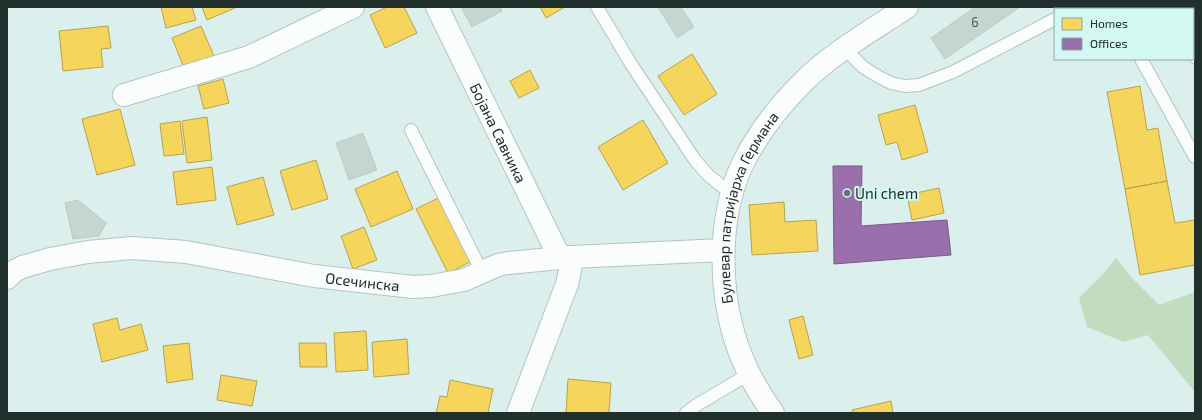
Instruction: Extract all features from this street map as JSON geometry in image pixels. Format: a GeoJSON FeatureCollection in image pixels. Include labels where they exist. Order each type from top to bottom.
{"type":"FeatureCollection","features":[{"type":"Feature","properties":{"kind":"street"},"geometry":{"type":"LineString","coordinates":[[124,95],[249,57],[353,7]]}},
{"type":"Feature","properties":{"kind":"street","name":"Бојана Савника"},"geometry":{"type":"LineString","coordinates":[[438,7],[566,257]]}},
{"type":"Feature","properties":{"kind":"street","name":"Булевар патријарха Германа"},"geometry":{"type":"LineString","coordinates":[[774,413],[749,374],[741,357],[728,311],[723,250],[725,222],[732,194],[744,162],[767,123],[803,82],[844,48],[907,7]]}},
{"type":"Feature","properties":{"kind":"street","name":"Осечинска"},"geometry":{"type":"LineString","coordinates":[[9,273],[50,259],[88,252],[132,248],[186,252],[314,276],[395,286],[431,286],[451,284],[508,263],[566,257],[723,250]]}},
{"type":"Feature","properties":{"kind":"street"},"geometry":{"type":"LineString","coordinates":[[518,413],[567,284],[570,272],[566,257]]}},
{"type":"Feature","properties":{"kind":"lane"},"geometry":{"type":"LineString","coordinates":[[597,7],[631,64],[695,160],[708,175],[732,194]]}},
{"type":"Feature","properties":{"kind":"lane"},"geometry":{"type":"LineString","coordinates":[[844,48],[863,67],[879,78],[890,83],[905,86],[919,85],[953,72],[1054,21]]}},
{"type":"Feature","properties":{"kind":"lane"},"geometry":{"type":"LineString","coordinates":[[1142,60],[1195,157]]}},
{"type":"Feature","properties":{"kind":"lane"},"geometry":{"type":"LineString","coordinates":[[412,130],[482,272]]}},
{"type":"Feature","properties":{"kind":"lane"},"geometry":{"type":"LineString","coordinates":[[686,413],[695,406],[749,374]]}},
{"type":"Feature","properties":{"kind":"green space"},"geometry":{"type":"Polygon","coordinates":[[[1116,258],[1134,280],[1159,305],[1195,292],[1195,392],[1148,335],[1124,342],[1087,327],[1079,298],[1102,275],[1116,258]]]}},
{"type":"Feature","properties":{"kind":"building: Homes"},"geometry":{"type":"Polygon","coordinates":[[[161,7],[192,7],[196,20],[166,28],[161,7]]]}},
{"type":"Feature","properties":{"kind":"building: Homes"},"geometry":{"type":"Polygon","coordinates":[[[202,7],[237,7],[207,20],[202,7]]]}},
{"type":"Feature","properties":{"kind":"building: Homes"},"geometry":{"type":"Polygon","coordinates":[[[387,7],[404,7],[417,33],[385,48],[370,15],[387,7]]]}},
{"type":"Feature","properties":{"kind":"building: Homes"},"geometry":{"type":"Polygon","coordinates":[[[540,7],[565,7],[546,18],[540,7]]]}},
{"type":"Feature","properties":{"kind":"building: Homes"},"geometry":{"type":"Polygon","coordinates":[[[108,26],[111,48],[101,49],[103,67],[63,71],[59,31],[108,26]]]}},
{"type":"Feature","properties":{"kind":"building: Homes"},"geometry":{"type":"Polygon","coordinates":[[[201,26],[214,56],[184,68],[172,38],[201,26]]]}},
{"type":"Feature","properties":{"kind":"building: Homes"},"geometry":{"type":"Polygon","coordinates":[[[692,54],[717,94],[684,115],[658,76],[692,54]]]}},
{"type":"Feature","properties":{"kind":"building: Homes"},"geometry":{"type":"Polygon","coordinates":[[[530,70],[539,88],[519,98],[510,81],[530,70]]]}},
{"type":"Feature","properties":{"kind":"building: Homes"},"geometry":{"type":"Polygon","coordinates":[[[223,79],[229,103],[204,109],[198,86],[223,79]]]}},
{"type":"Feature","properties":{"kind":"building: Homes"},"geometry":{"type":"Polygon","coordinates":[[[1140,86],[1147,130],[1158,128],[1167,181],[1125,189],[1107,92],[1140,86]]]}},
{"type":"Feature","properties":{"kind":"building: Homes"},"geometry":{"type":"Polygon","coordinates":[[[915,105],[928,152],[902,160],[897,142],[886,145],[878,115],[915,105]]]}},
{"type":"Feature","properties":{"kind":"building: Homes"},"geometry":{"type":"Polygon","coordinates":[[[120,109],[135,165],[97,175],[82,119],[120,109]]]}},
{"type":"Feature","properties":{"kind":"building: Homes"},"geometry":{"type":"Polygon","coordinates":[[[207,117],[212,160],[187,163],[182,121],[207,117]]]}},
{"type":"Feature","properties":{"kind":"building: Homes"},"geometry":{"type":"Polygon","coordinates":[[[643,120],[668,163],[623,190],[598,147],[643,120]]]}},
{"type":"Feature","properties":{"kind":"building: Homes"},"geometry":{"type":"Polygon","coordinates":[[[180,121],[184,154],[164,156],[160,124],[180,121]]]}},
{"type":"Feature","properties":{"kind":"building: Homes"},"geometry":{"type":"Polygon","coordinates":[[[316,160],[328,199],[292,210],[280,171],[316,160]]]}},
{"type":"Feature","properties":{"kind":"building: Homes"},"geometry":{"type":"Polygon","coordinates":[[[212,167],[216,200],[177,205],[173,172],[212,167]]]}},
{"type":"Feature","properties":{"kind":"building: Homes"},"geometry":{"type":"Polygon","coordinates":[[[397,171],[413,209],[371,227],[355,189],[397,171]]]}},
{"type":"Feature","properties":{"kind":"building: Homes"},"geometry":{"type":"Polygon","coordinates":[[[263,177],[274,215],[237,225],[227,187],[263,177]]]}},
{"type":"Feature","properties":{"kind":"building: Homes"},"geometry":{"type":"Polygon","coordinates":[[[1167,181],[1175,223],[1195,220],[1195,265],[1140,275],[1125,189],[1167,181]]]}},
{"type":"Feature","properties":{"kind":"building: Homes"},"geometry":{"type":"Polygon","coordinates":[[[939,188],[944,213],[912,220],[907,195],[939,188]]]}},
{"type":"Feature","properties":{"kind":"building: Homes"},"geometry":{"type":"Polygon","coordinates":[[[438,198],[470,262],[448,273],[416,209],[438,198]]]}},
{"type":"Feature","properties":{"kind":"building: Homes"},"geometry":{"type":"Polygon","coordinates":[[[784,202],[785,222],[816,220],[818,251],[752,255],[749,205],[784,202]]]}},
{"type":"Feature","properties":{"kind":"building: Homes"},"geometry":{"type":"Polygon","coordinates":[[[364,227],[377,260],[353,269],[341,236],[364,227]]]}},
{"type":"Feature","properties":{"kind":"building: Homes"},"geometry":{"type":"Polygon","coordinates":[[[803,316],[813,355],[799,359],[789,320],[803,316]]]}},
{"type":"Feature","properties":{"kind":"building: Homes"},"geometry":{"type":"Polygon","coordinates":[[[117,318],[120,330],[141,324],[148,350],[102,362],[93,324],[117,318]]]}},
{"type":"Feature","properties":{"kind":"building: Homes"},"geometry":{"type":"Polygon","coordinates":[[[366,331],[368,370],[336,372],[334,333],[366,331]]]}},
{"type":"Feature","properties":{"kind":"building: Homes"},"geometry":{"type":"Polygon","coordinates":[[[407,339],[409,374],[374,377],[372,342],[407,339]]]}},
{"type":"Feature","properties":{"kind":"building: Homes"},"geometry":{"type":"Polygon","coordinates":[[[189,343],[193,379],[167,383],[163,346],[189,343]]]}},
{"type":"Feature","properties":{"kind":"building: Homes"},"geometry":{"type":"Polygon","coordinates":[[[299,343],[326,343],[327,367],[300,367],[299,343]]]}},
{"type":"Feature","properties":{"kind":"building: Homes"},"geometry":{"type":"Polygon","coordinates":[[[221,375],[257,381],[252,406],[217,400],[221,375]]]}},
{"type":"Feature","properties":{"kind":"building: Homes"},"geometry":{"type":"Polygon","coordinates":[[[568,379],[611,383],[609,413],[566,413],[568,379]]]}},
{"type":"Feature","properties":{"kind":"building: Homes"},"geometry":{"type":"Polygon","coordinates":[[[450,380],[493,389],[488,413],[436,413],[440,396],[447,397],[450,380]]]}},
{"type":"Feature","properties":{"kind":"building: Homes"},"geometry":{"type":"Polygon","coordinates":[[[891,401],[893,413],[853,413],[852,410],[891,401]]]}},
{"type":"Feature","properties":{"kind":"building: Offices","name":"Uni chem"},"geometry":{"type":"Polygon","coordinates":[[[833,166],[862,166],[861,226],[947,220],[951,255],[834,264],[833,166]]]}},
{"type":"Feature","properties":{"kind":"building: Other"},"geometry":{"type":"Polygon","coordinates":[[[461,7],[500,7],[502,11],[472,27],[461,7]]]}},
{"type":"Feature","properties":{"kind":"building: Other"},"geometry":{"type":"Polygon","coordinates":[[[658,7],[681,7],[694,27],[677,38],[658,7]]]}},
{"type":"Feature","properties":{"kind":"building: Other"},"geometry":{"type":"Polygon","coordinates":[[[975,7],[1020,7],[945,59],[931,38],[975,7]]]}},
{"type":"Feature","properties":{"kind":"building: Other"},"geometry":{"type":"Polygon","coordinates":[[[363,133],[377,170],[349,180],[336,143],[363,133]]]}},
{"type":"Feature","properties":{"kind":"building: Other"},"geometry":{"type":"Polygon","coordinates":[[[78,200],[106,223],[99,236],[73,239],[65,203],[78,200]]]}},
{"type":"Feature","properties":{"kind":"place","name":"Uni chem"},"geometry":{"type":"Point","coordinates":[847,193]}}]}
